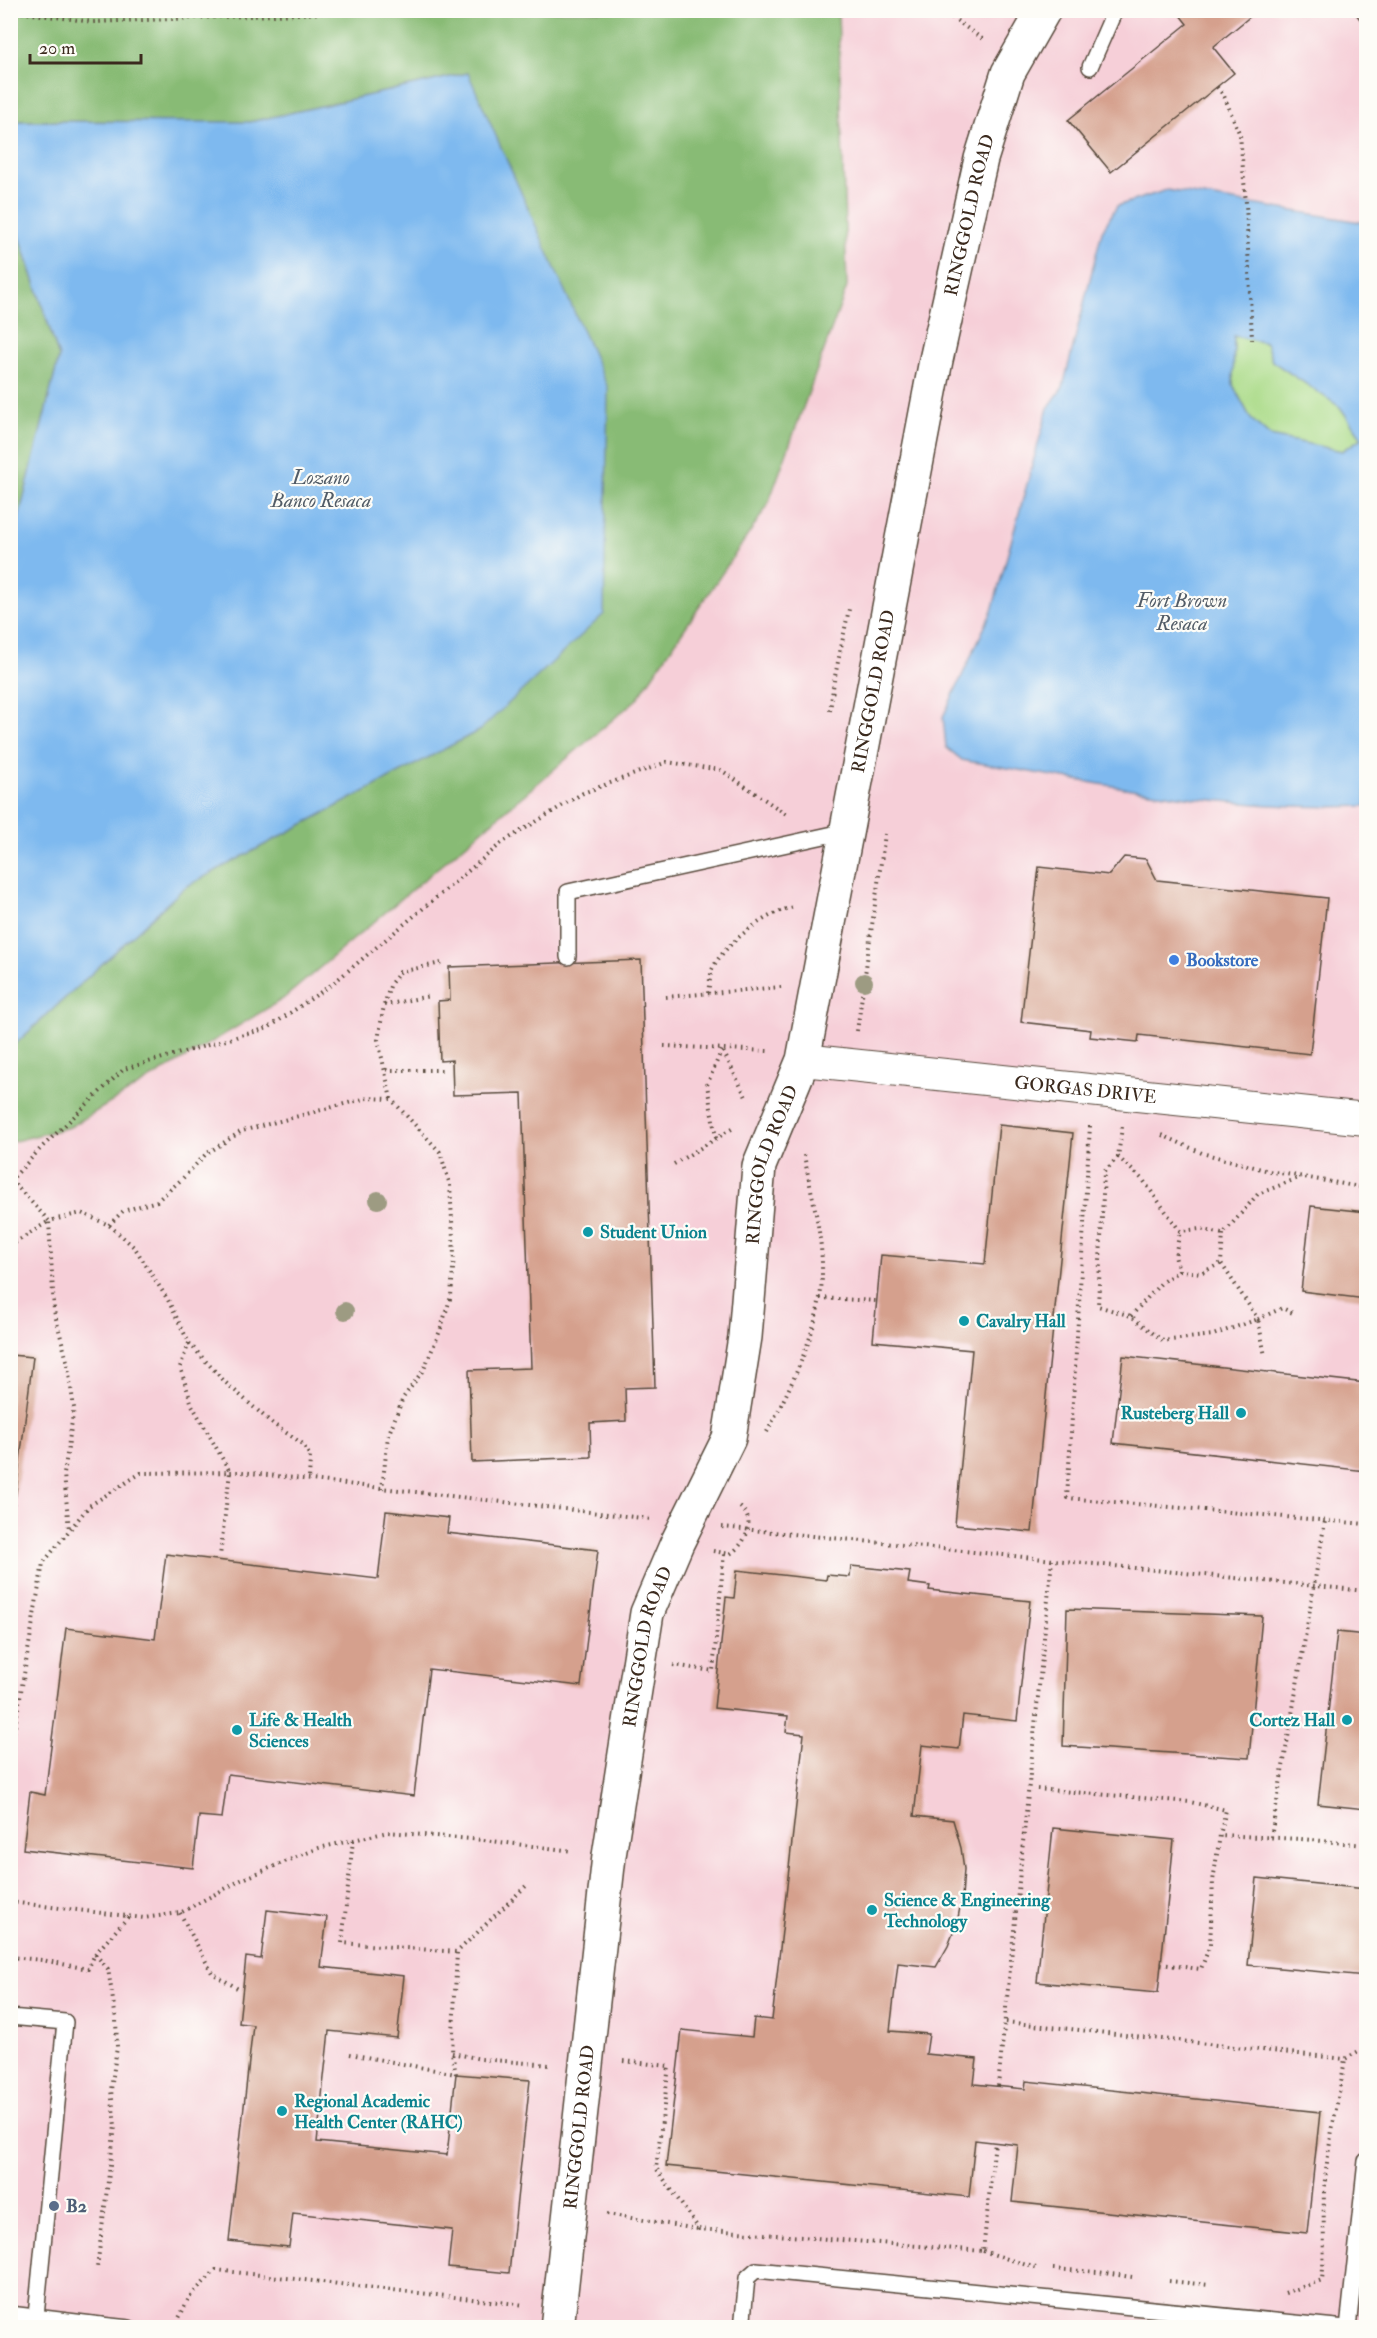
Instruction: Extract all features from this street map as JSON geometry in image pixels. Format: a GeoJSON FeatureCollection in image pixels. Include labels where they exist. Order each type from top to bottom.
{"type":"FeatureCollection","features":[{"type":"Feature","properties":{"kind":"street","name":"RINGGOLD ROAD"},"geometry":{"type":"LineString","coordinates":[[557,2328],[609,1856],[647,1612],[676,1543],[729,1438],[745,1336],[759,1166],[803,1060],[833,833],[936,360],[981,159],[1008,74],[1044,10]]}},
{"type":"Feature","properties":{"kind":"street","name":"GORGAS DRIVE"},"geometry":{"type":"LineString","coordinates":[[803,1060],[1366,1119]]}},
{"type":"Feature","properties":{"kind":"lane"},"geometry":{"type":"LineString","coordinates":[[1090,67],[1115,10]]}},
{"type":"Feature","properties":{"kind":"lane"},"geometry":{"type":"LineString","coordinates":[[568,957],[568,892],[833,833]]}},
{"type":"Feature","properties":{"kind":"lane"},"geometry":{"type":"LineString","coordinates":[[10,2017],[65,2022],[36,2316]]}},
{"type":"Feature","properties":{"kind":"lane"},"geometry":{"type":"LineString","coordinates":[[742,2328],[747,2278],[756,2270],[1347,2328],[1366,2161]]}},
{"type":"Feature","properties":{"kind":"lane"},"geometry":{"type":"LineString","coordinates":[[10,2313],[129,2328]]}},
{"type":"Feature","properties":{"kind":"path"},"geometry":{"type":"LineString","coordinates":[[10,11],[93,22],[403,10]]}},
{"type":"Feature","properties":{"kind":"path"},"geometry":{"type":"LineString","coordinates":[[942,10],[988,43],[992,35]]}},
{"type":"Feature","properties":{"kind":"path"},"geometry":{"type":"LineString","coordinates":[[1217,87],[1228,105],[1240,135],[1246,203],[1252,340]]}},
{"type":"Feature","properties":{"kind":"path"},"geometry":{"type":"LineString","coordinates":[[830,717],[834,681],[851,602]]}},
{"type":"Feature","properties":{"kind":"path"},"geometry":{"type":"LineString","coordinates":[[69,1531],[63,1474],[74,1408],[67,1360],[54,1311],[49,1221],[11,1180],[42,1147],[124,1069],[268,1028],[331,985],[503,843],[583,793],[667,762],[721,770],[833,833]]}},
{"type":"Feature","properties":{"kind":"path"},"geometry":{"type":"LineString","coordinates":[[857,1031],[886,825]]}},
{"type":"Feature","properties":{"kind":"path"},"geometry":{"type":"LineString","coordinates":[[708,993],[713,969],[726,949],[748,929],[786,908],[798,907]]}},
{"type":"Feature","properties":{"kind":"path"},"geometry":{"type":"LineString","coordinates":[[382,1489],[387,1436],[403,1398],[424,1369],[440,1331],[452,1296],[454,1255],[450,1185],[440,1152],[391,1099],[378,1040],[384,1005],[391,983],[400,972],[441,963]]}},
{"type":"Feature","properties":{"kind":"path"},"geometry":{"type":"LineString","coordinates":[[666,997],[786,987]]}},
{"type":"Feature","properties":{"kind":"path"},"geometry":{"type":"LineString","coordinates":[[384,1005],[430,996]]}},
{"type":"Feature","properties":{"kind":"path"},"geometry":{"type":"LineString","coordinates":[[664,1046],[769,1051]]}},
{"type":"Feature","properties":{"kind":"path"},"geometry":{"type":"LineString","coordinates":[[722,1048],[749,1102],[755,1092]]}},
{"type":"Feature","properties":{"kind":"path"},"geometry":{"type":"LineString","coordinates":[[716,1138],[707,1085],[722,1048]]}},
{"type":"Feature","properties":{"kind":"path"},"geometry":{"type":"LineString","coordinates":[[386,1070],[446,1070]]}},
{"type":"Feature","properties":{"kind":"path"},"geometry":{"type":"LineString","coordinates":[[109,1225],[123,1211],[157,1201],[206,1154],[242,1131],[367,1098],[391,1099]]}},
{"type":"Feature","properties":{"kind":"path"},"geometry":{"type":"LineString","coordinates":[[1091,1119],[1067,1498],[1366,1524]]}},
{"type":"Feature","properties":{"kind":"path"},"geometry":{"type":"LineString","coordinates":[[674,1164],[744,1122]]}},
{"type":"Feature","properties":{"kind":"path"},"geometry":{"type":"LineString","coordinates":[[1116,1124],[1132,1126]]}},
{"type":"Feature","properties":{"kind":"path"},"geometry":{"type":"LineString","coordinates":[[1122,1125],[1118,1157],[1104,1172],[1098,1306],[1131,1316],[1162,1341],[1213,1335],[1282,1308],[1295,1314]]}},
{"type":"Feature","properties":{"kind":"path"},"geometry":{"type":"LineString","coordinates":[[1152,1130],[1202,1153],[1301,1178],[1366,1188]]}},
{"type":"Feature","properties":{"kind":"path"},"geometry":{"type":"LineString","coordinates":[[767,1433],[806,1346],[816,1320],[820,1298],[822,1251],[803,1151]]}},
{"type":"Feature","properties":{"kind":"path"},"geometry":{"type":"LineString","coordinates":[[1118,1157],[1143,1180],[1180,1231],[1175,1256],[1179,1271]]}},
{"type":"Feature","properties":{"kind":"path"},"geometry":{"type":"LineString","coordinates":[[1265,1356],[1258,1319],[1221,1263],[1223,1234],[1258,1194],[1301,1178]]}},
{"type":"Feature","properties":{"kind":"path"},"geometry":{"type":"LineString","coordinates":[[10,1246],[49,1221],[81,1213],[109,1225],[135,1248],[168,1300],[189,1343],[225,1382],[273,1424],[303,1444],[310,1456],[309,1481]]}},
{"type":"Feature","properties":{"kind":"path"},"geometry":{"type":"LineString","coordinates":[[1180,1231],[1200,1229],[1223,1234]]}},
{"type":"Feature","properties":{"kind":"path"},"geometry":{"type":"LineString","coordinates":[[1131,1316],[1162,1282],[1179,1271],[1201,1273],[1221,1263]]}},
{"type":"Feature","properties":{"kind":"path"},"geometry":{"type":"LineString","coordinates":[[820,1298],[877,1301]]}},
{"type":"Feature","properties":{"kind":"path"},"geometry":{"type":"LineString","coordinates":[[189,1343],[180,1367],[192,1406],[230,1472],[220,1556]]}},
{"type":"Feature","properties":{"kind":"path"},"geometry":{"type":"LineString","coordinates":[[10,1756],[43,1563],[89,1506],[141,1473],[230,1472],[654,1520],[652,1526]]}},
{"type":"Feature","properties":{"kind":"path"},"geometry":{"type":"LineString","coordinates":[[708,1550],[730,1554],[741,1547],[749,1530],[747,1516],[731,1501]]}},
{"type":"Feature","properties":{"kind":"path"},"geometry":{"type":"LineString","coordinates":[[722,1518],[717,1527],[1366,1591]]}},
{"type":"Feature","properties":{"kind":"path"},"geometry":{"type":"LineString","coordinates":[[1272,1838],[1325,1521]]}},
{"type":"Feature","properties":{"kind":"path"},"geometry":{"type":"LineString","coordinates":[[669,1665],[713,1671],[724,1554]]}},
{"type":"Feature","properties":{"kind":"path"},"geometry":{"type":"LineString","coordinates":[[998,2086],[1052,1560]]}},
{"type":"Feature","properties":{"kind":"path"},"geometry":{"type":"LineString","coordinates":[[1037,1789],[1190,1802],[1226,1810],[1213,1881],[1210,1945],[1201,1969],[1161,1964]]}},
{"type":"Feature","properties":{"kind":"path"},"geometry":{"type":"LineString","coordinates":[[10,1902],[144,1918],[180,1912],[243,1879],[320,1848],[388,1832],[483,1840],[576,1852]]}},
{"type":"Feature","properties":{"kind":"path"},"geometry":{"type":"LineString","coordinates":[[1220,1835],[1366,1845]]}},
{"type":"Feature","properties":{"kind":"path"},"geometry":{"type":"LineString","coordinates":[[353,1840],[342,1943],[457,1952]]}},
{"type":"Feature","properties":{"kind":"path"},"geometry":{"type":"LineString","coordinates":[[350,2054],[456,2074],[452,2053],[457,1952],[528,1884]]}},
{"type":"Feature","properties":{"kind":"path"},"geometry":{"type":"LineString","coordinates":[[180,1912],[212,1973],[237,1988]]}},
{"type":"Feature","properties":{"kind":"path"},"geometry":{"type":"LineString","coordinates":[[10,1957],[42,1960],[88,1969],[95,1954],[129,1916]]}},
{"type":"Feature","properties":{"kind":"path"},"geometry":{"type":"LineString","coordinates":[[95,1954],[108,1969],[116,2019],[117,2047],[111,2090],[115,2126],[97,2268]]}},
{"type":"Feature","properties":{"kind":"path"},"geometry":{"type":"LineString","coordinates":[[1006,2022],[1345,2059],[1366,2047]]}},
{"type":"Feature","properties":{"kind":"path"},"geometry":{"type":"LineString","coordinates":[[452,2053],[481,2059],[560,2066]]}},
{"type":"Feature","properties":{"kind":"path"},"geometry":{"type":"LineString","coordinates":[[1276,2292],[1287,2294],[1322,2280],[1324,2192],[1345,2059]]}},
{"type":"Feature","properties":{"kind":"path"},"geometry":{"type":"LineString","coordinates":[[624,2061],[669,2066],[656,2168],[699,2229]]}},
{"type":"Feature","properties":{"kind":"path"},"geometry":{"type":"LineString","coordinates":[[983,2251],[995,2142]]}},
{"type":"Feature","properties":{"kind":"path"},"geometry":{"type":"LineString","coordinates":[[607,2214],[699,2229],[983,2251],[1038,2269],[1097,2272],[1139,2278]]}},
{"type":"Feature","properties":{"kind":"path"},"geometry":{"type":"LineString","coordinates":[[174,2328],[190,2296],[216,2270],[532,2306]]}},
{"type":"Feature","properties":{"kind":"path"},"geometry":{"type":"LineString","coordinates":[[1159,2280],[1211,2285]]}},
{"type":"Feature","properties":{"kind":"shaded area"},"geometry":{"type":"Polygon","coordinates":[[[11,11],[1366,11],[1366,2327],[11,2327],[11,11]]]}},
{"type":"Feature","properties":{"kind":"green space"},"geometry":{"type":"Polygon","coordinates":[[[11,11],[838,11],[847,287],[767,507],[637,699],[283,999],[70,1127],[11,1142],[11,1048],[185,887],[480,730],[468,73],[250,122],[11,121],[11,11]]]}},
{"type":"Feature","properties":{"kind":"green space"},"geometry":{"type":"Polygon","coordinates":[[[11,209],[59,357],[11,549],[11,209]]]}},
{"type":"Feature","properties":{"kind":"green space"},"geometry":{"type":"Polygon","coordinates":[[[1234,335],[1266,343],[1272,361],[1340,407],[1362,438],[1342,451],[1270,436],[1251,419],[1233,385],[1234,335]]]}},
{"type":"Feature","properties":{"kind":"water","name":"Lozano Banco Resaca"},"geometry":{"type":"Polygon","coordinates":[[[468,73],[608,388],[604,614],[480,730],[185,887],[11,1048],[11,549],[59,357],[11,209],[11,121],[250,122],[468,73]]]}},
{"type":"Feature","properties":{"kind":"water","name":"Fort Brown Resaca"},"geometry":{"type":"Polygon","coordinates":[[[1167,190],[1366,223],[1366,806],[1264,805],[1163,794],[962,760],[946,747],[943,717],[992,611],[1048,408],[1063,387],[1102,231],[1117,206],[1167,190]],[[1234,336],[1233,385],[1251,419],[1270,436],[1342,451],[1362,438],[1340,407],[1272,361],[1266,343],[1234,336]]]}},
{"type":"Feature","properties":{"kind":"building"},"geometry":{"type":"Polygon","coordinates":[[[1176,10],[1258,10],[1213,47],[1234,73],[1111,172],[1068,120],[1187,24],[1176,10]]]}},
{"type":"Feature","properties":{"kind":"building"},"geometry":{"type":"Polygon","coordinates":[[[1353,10],[1366,10],[1366,27],[1353,10]]]}},
{"type":"Feature","properties":{"kind":"building","name":"Bookstore"},"geometry":{"type":"Polygon","coordinates":[[[1124,857],[1146,859],[1157,880],[1327,898],[1310,1054],[1139,1035],[1138,1042],[1090,1037],[1091,1030],[1021,1022],[1039,867],[1109,875],[1124,857]]]}},
{"type":"Feature","properties":{"kind":"building","name":"Student Union"},"geometry":{"type":"Polygon","coordinates":[[[641,960],[655,1387],[625,1388],[626,1421],[590,1423],[591,1457],[472,1462],[469,1370],[531,1368],[522,1093],[453,1095],[452,1060],[440,1061],[438,1001],[450,1000],[449,967],[641,960]]]}},
{"type":"Feature","properties":{"kind":"building","name":"Cavalry Hall"},"geometry":{"type":"Polygon","coordinates":[[[999,1125],[1073,1133],[1032,1532],[955,1525],[972,1350],[873,1341],[881,1255],[985,1264],[999,1125]]]}},
{"type":"Feature","properties":{"kind":"building"},"geometry":{"type":"Polygon","coordinates":[[[1311,1206],[1366,1212],[1366,1299],[1301,1291],[1311,1206]]]}},
{"type":"Feature","properties":{"kind":"building"},"geometry":{"type":"Polygon","coordinates":[[[10,1355],[33,1357],[12,1523],[10,1523],[10,1355]]]}},
{"type":"Feature","properties":{"kind":"building","name":"Rusteberg Hall"},"geometry":{"type":"Polygon","coordinates":[[[1123,1356],[1366,1383],[1366,1471],[1113,1443],[1123,1356]]]}},
{"type":"Feature","properties":{"kind":"building","name":"Life & Health Sciences"},"geometry":{"type":"Polygon","coordinates":[[[386,1511],[449,1518],[447,1533],[598,1550],[581,1686],[429,1669],[414,1796],[228,1774],[222,1818],[199,1816],[193,1868],[23,1849],[30,1792],[45,1795],[66,1628],[155,1639],[166,1554],[378,1579],[386,1511]]]}},
{"type":"Feature","properties":{"kind":"building","name":"Science & Engineering Technology"},"geometry":{"type":"Polygon","coordinates":[[[851,1566],[910,1572],[908,1583],[930,1586],[929,1590],[1030,1601],[1017,1721],[963,1715],[959,1749],[922,1745],[914,1816],[953,1820],[964,1869],[962,1897],[957,1923],[936,1967],[898,1963],[890,2031],[929,2034],[926,2054],[977,2059],[974,2084],[1025,2089],[1026,2081],[1320,2112],[1307,2233],[1012,2202],[1018,2145],[975,2140],[969,2197],[666,2166],[682,2030],[752,2037],[754,2018],[772,2020],[804,1734],[786,1732],[788,1716],[714,1708],[726,1597],[734,1598],[737,1570],[826,1580],[827,1575],[850,1577],[851,1566]]]}},
{"type":"Feature","properties":{"kind":"building"},"geometry":{"type":"Polygon","coordinates":[[[1067,1609],[1262,1616],[1249,1758],[1063,1746],[1067,1609]]]}},
{"type":"Feature","properties":{"kind":"building","name":"Cortez Hall"},"geometry":{"type":"Polygon","coordinates":[[[1337,1632],[1366,1635],[1366,1809],[1318,1804],[1337,1632]]]}},
{"type":"Feature","properties":{"kind":"building"},"geometry":{"type":"Polygon","coordinates":[[[1053,1828],[1174,1840],[1158,1993],[1037,1982],[1053,1828]]]}},
{"type":"Feature","properties":{"kind":"building"},"geometry":{"type":"Polygon","coordinates":[[[1257,1878],[1366,1889],[1366,1976],[1248,1965],[1257,1878]]]}},
{"type":"Feature","properties":{"kind":"building","name":"Regional Academic Health Center (RAHC)"},"geometry":{"type":"Polygon","coordinates":[[[267,1910],[327,1917],[321,1967],[404,1976],[397,2038],[329,2031],[317,2142],[447,2155],[456,2074],[530,2080],[509,2273],[448,2267],[452,2230],[293,2213],[289,2247],[229,2241],[253,2025],[239,2023],[246,1957],[261,1959],[267,1910]]]}},
{"type":"Feature","properties":{"kind":"place","name":"Bookstore"},"geometry":{"type":"Point","coordinates":[1174,960]}},
{"type":"Feature","properties":{"kind":"place","name":"Student Union"},"geometry":{"type":"Point","coordinates":[588,1232]}},
{"type":"Feature","properties":{"kind":"place","name":"Cavalry Hall"},"geometry":{"type":"Point","coordinates":[964,1321]}},
{"type":"Feature","properties":{"kind":"place","name":"Rusteberg Hall"},"geometry":{"type":"Point","coordinates":[1241,1413]}},
{"type":"Feature","properties":{"kind":"place","name":"Cortez Hall"},"geometry":{"type":"Point","coordinates":[1347,1720]}},
{"type":"Feature","properties":{"kind":"place","name":"Life & Health Sciences"},"geometry":{"type":"Point","coordinates":[237,1730]}},
{"type":"Feature","properties":{"kind":"place","name":"Science & Engineering Technology"},"geometry":{"type":"Point","coordinates":[872,1910]}},
{"type":"Feature","properties":{"kind":"place","name":"Regional Academic Health Center (RAHC)"},"geometry":{"type":"Point","coordinates":[282,2111]}},
{"type":"Feature","properties":{"kind":"place","name":"B2"},"geometry":{"type":"Point","coordinates":[54,2206]}}]}
